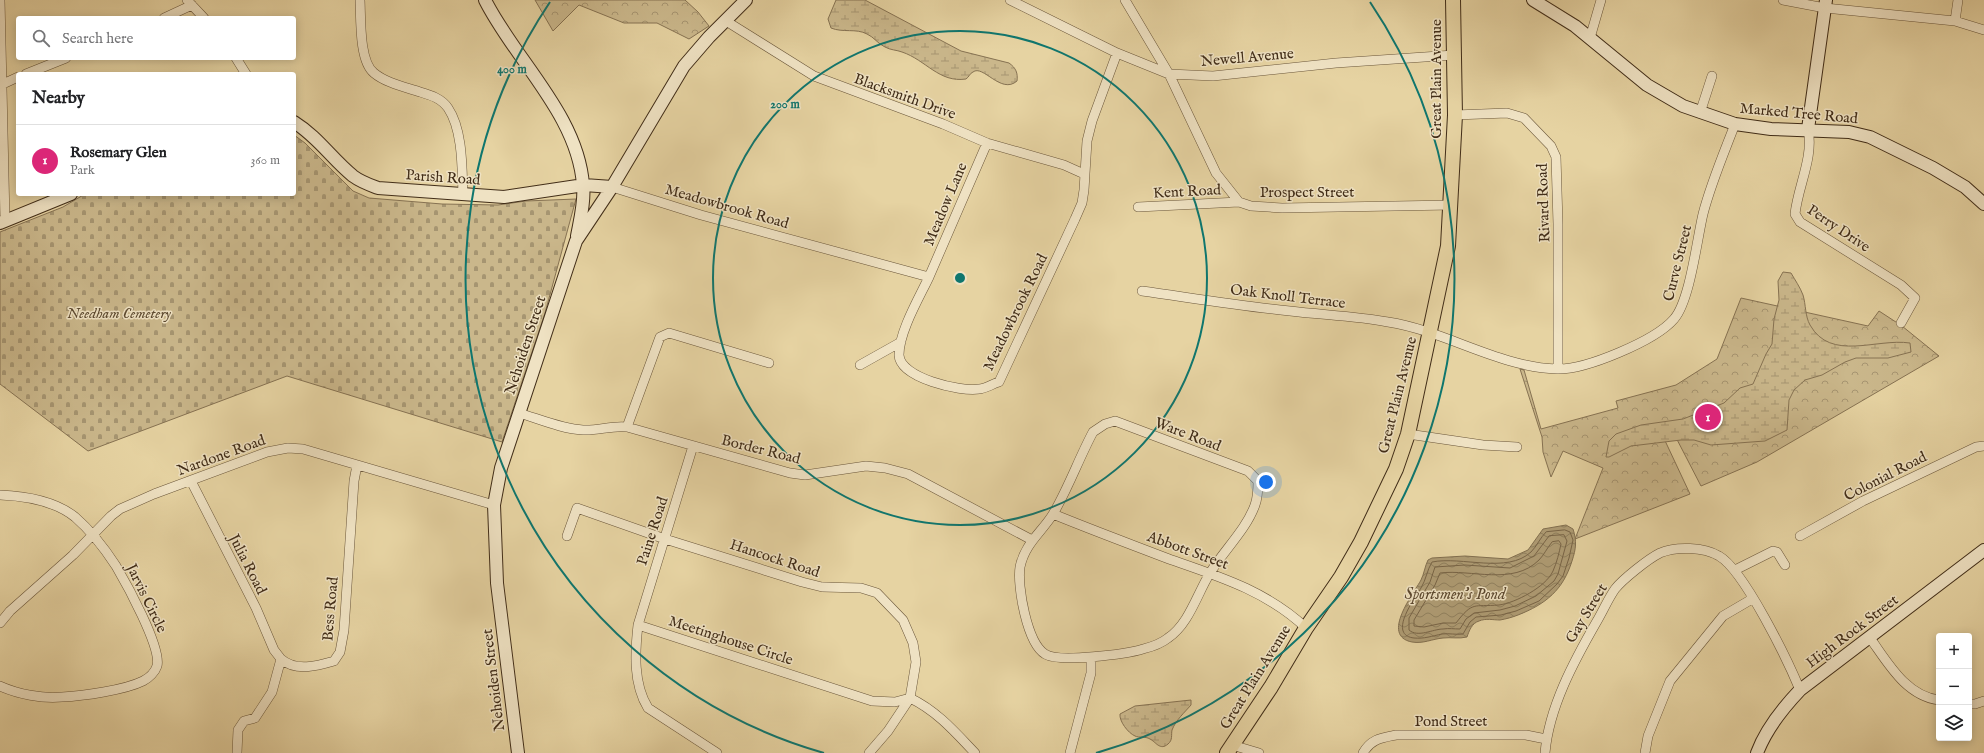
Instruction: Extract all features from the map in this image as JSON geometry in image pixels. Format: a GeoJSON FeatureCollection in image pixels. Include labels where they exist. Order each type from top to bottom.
{"type":"FeatureCollection","features":[{"type":"Feature","properties":{"kind":"main road","name":"Great Plain Avenue"},"geometry":{"type":"LineString","coordinates":[[1230,749],[1272,687],[1306,628],[1341,577],[1368,530],[1396,469],[1408,434],[1448,246],[1455,115],[1453,0]]}},
{"type":"Feature","properties":{"kind":"street"},"geometry":{"type":"LineString","coordinates":[[0,0],[3,84],[2,221],[66,196]]}},
{"type":"Feature","properties":{"kind":"street"},"geometry":{"type":"LineString","coordinates":[[360,0],[364,52],[372,71],[380,77],[394,83],[432,96],[444,104],[450,112],[460,150],[463,195]]}},
{"type":"Feature","properties":{"kind":"street"},"geometry":{"type":"LineString","coordinates":[[485,0],[563,123],[577,154],[584,185],[576,241]]}},
{"type":"Feature","properties":{"kind":"street","name":"Nehoiden Street"},"geometry":{"type":"LineString","coordinates":[[517,752],[497,583],[494,505],[501,468],[576,241],[612,187],[684,66],[709,37],[746,0]]}},
{"type":"Feature","properties":{"kind":"street","name":"Newell Avenue"},"geometry":{"type":"LineString","coordinates":[[1010,0],[1117,53],[1169,74],[1213,76],[1336,63],[1454,55]]}},
{"type":"Feature","properties":{"kind":"street","name":"Prospect Street"},"geometry":{"type":"LineString","coordinates":[[1125,0],[1169,74],[1216,174],[1239,202],[1251,206],[1282,208],[1451,205]]}},
{"type":"Feature","properties":{"kind":"street","name":"Marked Tree Road"},"geometry":{"type":"LineString","coordinates":[[1533,0],[1575,26],[1659,93],[1683,106],[1735,124],[1772,129],[1808,129],[1849,132],[1870,137],[1933,168],[1965,187],[1983,201]]}},
{"type":"Feature","properties":{"kind":"street"},"geometry":{"type":"LineString","coordinates":[[1590,38],[1601,0]]}},
{"type":"Feature","properties":{"kind":"street"},"geometry":{"type":"LineString","coordinates":[[1783,0],[1955,21],[1984,30]]}},
{"type":"Feature","properties":{"kind":"street"},"geometry":{"type":"LineString","coordinates":[[1955,21],[1958,0]]}},
{"type":"Feature","properties":{"kind":"street"},"geometry":{"type":"LineString","coordinates":[[167,16],[190,3],[202,16]]}},
{"type":"Feature","properties":{"kind":"street"},"geometry":{"type":"LineString","coordinates":[[1808,129],[1825,4]]}},
{"type":"Feature","properties":{"kind":"street","name":"Blacksmith Drive"},"geometry":{"type":"LineString","coordinates":[[726,21],[814,76],[987,142],[1064,165],[1084,174]]}},
{"type":"Feature","properties":{"kind":"street","name":"Meadowbrook Road"},"geometry":{"type":"LineString","coordinates":[[612,187],[701,215],[928,277],[901,342],[899,356],[902,363],[918,377],[958,388],[971,390],[980,389],[999,382],[1082,203],[1084,174],[1087,161],[1087,141],[1092,121],[1117,53]]}},
{"type":"Feature","properties":{"kind":"street"},"geometry":{"type":"LineString","coordinates":[[31,72],[61,60]]}},
{"type":"Feature","properties":{"kind":"street"},"geometry":{"type":"LineString","coordinates":[[237,60],[245,72]]}},
{"type":"Feature","properties":{"kind":"street"},"geometry":{"type":"LineString","coordinates":[[1700,113],[1712,76]]}},
{"type":"Feature","properties":{"kind":"street"},"geometry":{"type":"LineString","coordinates":[[3,84],[16,78]]}},
{"type":"Feature","properties":{"kind":"street","name":"Rivard Road"},"geometry":{"type":"LineString","coordinates":[[1455,115],[1507,113],[1524,118],[1552,146],[1556,157],[1558,224],[1558,369]]}},
{"type":"Feature","properties":{"kind":"street","name":"Parish Road"},"geometry":{"type":"LineString","coordinates":[[296,123],[311,134],[353,176],[362,182],[378,188],[463,195],[510,197],[584,185],[612,187]]}},
{"type":"Feature","properties":{"kind":"street","name":"Curve Street"},"geometry":{"type":"LineString","coordinates":[[1430,333],[1527,366],[1558,369],[1573,368],[1613,355],[1647,340],[1674,320],[1684,302],[1704,213],[1735,124]]}},
{"type":"Feature","properties":{"kind":"street","name":"Perry Drive"},"geometry":{"type":"LineString","coordinates":[[1808,129],[1809,138],[1806,168],[1795,214],[1800,222],[1901,285],[1913,295],[1915,298],[1901,323]]}},
{"type":"Feature","properties":{"kind":"street","name":"Meadow Lane"},"geometry":{"type":"LineString","coordinates":[[928,277],[987,142]]}},
{"type":"Feature","properties":{"kind":"street","name":"Kent Road"},"geometry":{"type":"LineString","coordinates":[[1138,207],[1239,202]]}},
{"type":"Feature","properties":{"kind":"street","name":"Oak Knoll Terrace"},"geometry":{"type":"LineString","coordinates":[[1142,292],[1389,322],[1430,333]]}},
{"type":"Feature","properties":{"kind":"street"},"geometry":{"type":"LineString","coordinates":[[627,427],[660,337],[669,333],[769,362]]}},
{"type":"Feature","properties":{"kind":"street"},"geometry":{"type":"LineString","coordinates":[[860,365],[901,342]]}},
{"type":"Feature","properties":{"kind":"street","name":"Border Road"},"geometry":{"type":"LineString","coordinates":[[519,413],[581,430],[611,426],[627,427],[790,473],[805,475],[866,466],[885,468],[908,474],[1032,540]]}},
{"type":"Feature","properties":{"kind":"street","name":"Ware Road"},"geometry":{"type":"LineString","coordinates":[[1115,421],[1248,471],[1258,481],[1256,504],[1210,573],[1180,627],[1168,639],[1143,649],[1091,657],[1057,658],[1045,655],[1037,648],[1027,624],[1019,577],[1022,560],[1032,540],[1053,514],[1093,432],[1105,424],[1115,421]]}},
{"type":"Feature","properties":{"kind":"street"},"geometry":{"type":"LineString","coordinates":[[1408,434],[1483,445],[1517,447]]}},
{"type":"Feature","properties":{"kind":"street","name":"Paine Road"},"geometry":{"type":"LineString","coordinates":[[638,625],[693,446]]}},
{"type":"Feature","properties":{"kind":"street","name":"Colonial Road"},"geometry":{"type":"LineString","coordinates":[[1800,536],[1863,501],[1976,447],[1984,446]]}},
{"type":"Feature","properties":{"kind":"street","name":"Nardone Road"},"geometry":{"type":"LineString","coordinates":[[0,624],[10,611],[72,555],[111,516],[130,504],[267,452],[288,448],[303,449],[494,505]]}},
{"type":"Feature","properties":{"kind":"street","name":"Bess Road"},"geometry":{"type":"LineString","coordinates":[[281,659],[287,665],[321,665],[334,661],[340,652],[344,630],[354,481],[357,465]]}},
{"type":"Feature","properties":{"kind":"street","name":"Julia Road"},"geometry":{"type":"LineString","coordinates":[[191,481],[256,608],[274,650],[281,659]]}},
{"type":"Feature","properties":{"kind":"street","name":"Jarvis Circle"},"geometry":{"type":"LineString","coordinates":[[0,495],[30,498],[57,507],[74,517],[92,534],[116,565],[148,628],[157,651],[157,665],[153,673],[143,681],[116,689],[62,697],[37,696],[8,690],[0,686]]}},
{"type":"Feature","properties":{"kind":"street","name":"Hancock Road"},"geometry":{"type":"LineString","coordinates":[[567,536],[577,508],[665,539],[822,588],[861,588],[877,593],[903,620],[913,643],[916,662],[910,698]]}},
{"type":"Feature","properties":{"kind":"street","name":"Abbott Street"},"geometry":{"type":"LineString","coordinates":[[1053,514],[1099,533],[1237,583],[1266,597],[1290,612],[1306,628]]}},
{"type":"Feature","properties":{"kind":"street","name":"Gay Street"},"geometry":{"type":"LineString","coordinates":[[1545,753],[1546,739],[1556,708],[1577,655],[1615,589],[1631,574],[1660,553],[1695,549],[1718,555],[1735,570],[1770,629],[1800,690]]}},
{"type":"Feature","properties":{"kind":"street","name":"High Rock Street"},"geometry":{"type":"LineString","coordinates":[[1757,753],[1768,730],[1786,705],[1800,690],[1984,550]]}},
{"type":"Feature","properties":{"kind":"street"},"geometry":{"type":"LineString","coordinates":[[1735,570],[1773,551],[1777,552],[1785,565]]}},
{"type":"Feature","properties":{"kind":"street"},"geometry":{"type":"LineString","coordinates":[[1645,753],[1648,736],[1670,681],[1723,616],[1752,599]]}},
{"type":"Feature","properties":{"kind":"street"},"geometry":{"type":"LineString","coordinates":[[638,625],[636,661],[641,696],[648,708],[717,753]]}},
{"type":"Feature","properties":{"kind":"street","name":"Meetinghouse Circle"},"geometry":{"type":"LineString","coordinates":[[638,625],[872,701],[895,702],[910,698]]}},
{"type":"Feature","properties":{"kind":"street"},"geometry":{"type":"LineString","coordinates":[[1870,638],[1892,670],[1912,690],[1936,700]]}},
{"type":"Feature","properties":{"kind":"street"},"geometry":{"type":"LineString","coordinates":[[1070,753],[1091,673],[1091,657]]}},
{"type":"Feature","properties":{"kind":"street"},"geometry":{"type":"LineString","coordinates":[[238,753],[238,730],[244,721],[255,718],[272,692],[281,659]]}},
{"type":"Feature","properties":{"kind":"street"},"geometry":{"type":"LineString","coordinates":[[869,753],[888,732],[910,698],[926,706],[945,722],[975,753]]}},
{"type":"Feature","properties":{"kind":"street"},"geometry":{"type":"LineString","coordinates":[[1972,704],[1984,701]]}},
{"type":"Feature","properties":{"kind":"street","name":"Pond Street"},"geometry":{"type":"LineString","coordinates":[[1363,753],[1367,746],[1376,739],[1396,735],[1526,736],[1546,739]]}},
{"type":"Feature","properties":{"kind":"street"},"geometry":{"type":"LineString","coordinates":[[1230,749],[1259,753]]}},
{"type":"Feature","properties":{"kind":"green space"},"geometry":{"type":"Polygon","coordinates":[[[535,0],[685,0],[698,12],[709,26],[689,39],[657,23],[624,23],[579,5],[553,31],[535,0]]]}},
{"type":"Feature","properties":{"kind":"green space"},"geometry":{"type":"Polygon","coordinates":[[[836,0],[865,0],[961,51],[1009,63],[1016,71],[1017,81],[1011,84],[1005,84],[977,71],[972,73],[966,79],[948,78],[911,56],[883,46],[863,32],[831,28],[828,19],[836,0]]]}},
{"type":"Feature","properties":{"kind":"green space","name":"Needham Cemetery"},"geometry":{"type":"Polygon","coordinates":[[[296,136],[305,143],[353,191],[369,198],[442,204],[498,205],[526,201],[576,199],[545,313],[502,442],[287,376],[88,451],[0,384],[0,232],[63,207],[82,196],[296,196],[296,136]]]}},
{"type":"Feature","properties":{"kind":"green space"},"geometry":{"type":"Polygon","coordinates":[[[1783,272],[1791,273],[1799,286],[1805,303],[1808,322],[1819,336],[1830,343],[1842,346],[1855,346],[1897,342],[1910,343],[1911,352],[1888,358],[1856,358],[1845,362],[1822,375],[1805,380],[1794,390],[1789,400],[1787,430],[1765,441],[1711,445],[1694,440],[1681,440],[1631,446],[1609,457],[1606,457],[1609,441],[1616,434],[1641,425],[1683,419],[1724,403],[1740,388],[1753,384],[1772,344],[1774,319],[1779,300],[1778,281],[1783,272]]]}},
{"type":"Feature","properties":{"kind":"green space"},"geometry":{"type":"Polygon","coordinates":[[[1741,298],[1868,326],[1879,311],[1902,326],[1939,356],[1757,462],[1701,486],[1670,426],[1660,430],[1690,494],[1575,539],[1603,468],[1563,451],[1551,477],[1543,452],[1542,437],[1520,369],[1524,370],[1541,429],[1618,408],[1616,401],[1676,385],[1717,359],[1741,298]]]}},
{"type":"Feature","properties":{"kind":"green space"},"geometry":{"type":"Polygon","coordinates":[[[1191,700],[1191,705],[1180,717],[1172,730],[1171,741],[1163,747],[1148,738],[1137,737],[1132,734],[1124,726],[1120,717],[1120,714],[1135,706],[1191,700]]]}},
{"type":"Feature","properties":{"kind":"water","name":"Sportsmen's Pond"},"geometry":{"type":"Polygon","coordinates":[[[1566,525],[1573,529],[1575,537],[1576,545],[1573,557],[1564,580],[1545,601],[1528,611],[1512,617],[1500,620],[1490,619],[1477,622],[1471,628],[1467,637],[1412,642],[1403,638],[1399,632],[1399,623],[1402,614],[1421,580],[1428,560],[1432,558],[1465,556],[1508,559],[1528,550],[1543,529],[1566,525]]]}},
{"type":"Feature","properties":{"kind":"place","name":"Rosemary Glen"},"geometry":{"type":"Point","coordinates":[1708,417]}}]}
